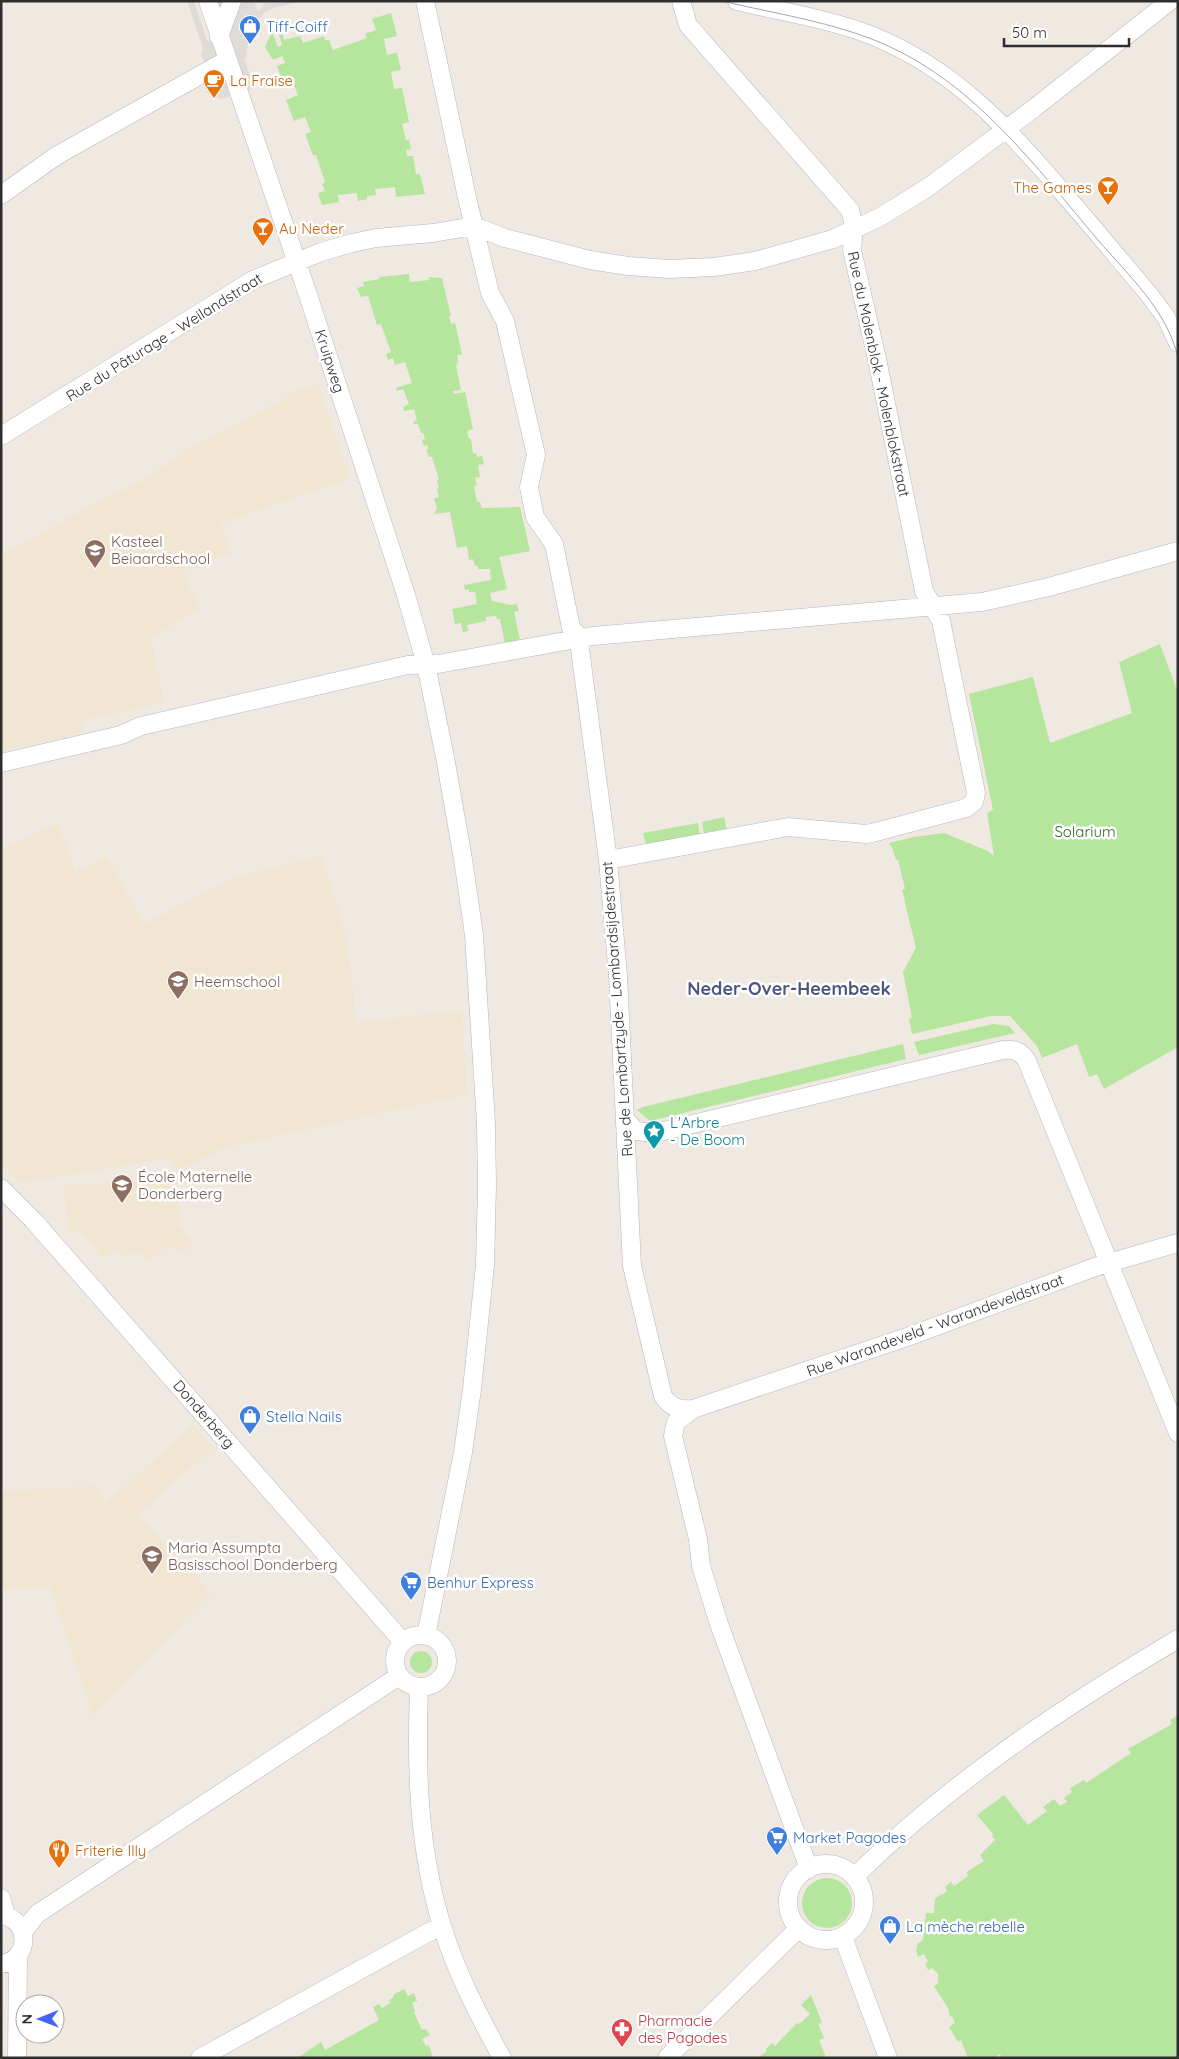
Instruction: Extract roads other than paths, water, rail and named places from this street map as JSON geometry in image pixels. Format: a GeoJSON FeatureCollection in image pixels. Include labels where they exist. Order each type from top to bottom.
{"type":"FeatureCollection","features":[{"type":"Feature","properties":{"kind":"street","name":"Kruipweg"},"geometry":{"type":"LineString","coordinates":[[208,1],[392,547],[426,665],[456,818],[474,935],[481,1026],[487,1186],[485,1265],[472,1389],[455,1496],[426,1636]]}},
{"type":"Feature","properties":{"kind":"street"},"geometry":{"type":"LineString","coordinates":[[219,37],[232,1]]}},
{"type":"Feature","properties":{"kind":"street"},"geometry":{"type":"LineString","coordinates":[[425,1],[490,293],[505,321],[536,455],[529,487],[535,517],[554,544],[571,628],[582,639]]}},
{"type":"Feature","properties":{"kind":"street","name":"Rue du Molenblok - Molenblokstraat"},"geometry":{"type":"LineString","coordinates":[[608,860],[788,827],[872,833],[966,808],[976,798],[976,789],[941,621],[924,591],[852,250],[853,220],[850,210],[688,25],[682,1]]}},
{"type":"Feature","properties":{"kind":"street"},"geometry":{"type":"LineString","coordinates":[[737,1],[856,30],[893,45],[924,62],[955,83],[1007,128],[1128,270],[1172,313],[1178,343]]}},
{"type":"Feature","properties":{"kind":"street"},"geometry":{"type":"LineString","coordinates":[[474,226],[505,238],[590,260],[628,266],[669,269],[714,267],[755,261],[826,241],[853,230],[904,203],[1007,128],[1170,1]]}},
{"type":"Feature","properties":{"kind":"street"},"geometry":{"type":"LineString","coordinates":[[1,195],[56,156],[227,60]]}},
{"type":"Feature","properties":{"kind":"street","name":"Rue du Pâturage - Weilandstraat"},"geometry":{"type":"LineString","coordinates":[[1,436],[260,276],[336,247],[364,240],[433,233],[474,226]]}},
{"type":"Feature","properties":{"kind":"street"},"geometry":{"type":"LineString","coordinates":[[1,764],[121,735],[141,726],[408,665],[426,665],[608,634],[982,602],[1012,596],[1178,552]]}},
{"type":"Feature","properties":{"kind":"street","name":"Rue de Lombartzyde - Lombardsijdestraat"},"geometry":{"type":"LineString","coordinates":[[582,639],[580,650],[608,860],[619,985],[631,1256],[635,1282],[663,1396],[673,1407],[680,1410],[693,1409]]}},
{"type":"Feature","properties":{"kind":"street"},"geometry":{"type":"LineString","coordinates":[[626,1120],[630,1127],[636,1131],[654,1133],[1003,1050],[1016,1050],[1024,1055],[1027,1061],[1178,1433]]}},
{"type":"Feature","properties":{"kind":"street","name":"Donderberg"},"geometry":{"type":"LineString","coordinates":[[1,1188],[33,1220],[403,1642]]}},
{"type":"Feature","properties":{"kind":"street","name":"Rue Warandeveld - Warandeveldstraat"},"geometry":{"type":"LineString","coordinates":[[693,1409],[910,1336],[1108,1263],[1178,1243]]}},
{"type":"Feature","properties":{"kind":"street"},"geometry":{"type":"LineString","coordinates":[[693,1409],[676,1422],[673,1436],[698,1539],[701,1566],[719,1624],[809,1869]]}},
{"type":"Feature","properties":{"kind":"street"},"geometry":{"type":"LineString","coordinates":[[426,1636],[440,1643],[444,1650],[447,1665],[440,1679],[427,1687],[419,1688],[407,1684],[399,1676],[394,1662],[398,1648],[403,1642],[412,1637],[426,1636]]}},
{"type":"Feature","properties":{"kind":"street"},"geometry":{"type":"LineString","coordinates":[[854,1876],[937,1802],[1015,1742],[1072,1704],[1178,1639]]}},
{"type":"Feature","properties":{"kind":"street"},"geometry":{"type":"LineString","coordinates":[[12,1921],[37,1914],[399,1676]]}},
{"type":"Feature","properties":{"kind":"street"},"geometry":{"type":"LineString","coordinates":[[419,1688],[417,1767],[421,1819],[431,1880],[442,1927],[478,2012],[502,2058]]}},
{"type":"Feature","properties":{"kind":"street"},"geometry":{"type":"LineString","coordinates":[[818,1865],[838,1866],[854,1876],[864,1894],[864,1904],[858,1924],[842,1937],[824,1940],[815,1938],[799,1928],[790,1914],[789,1896],[796,1880],[809,1869],[818,1865]]}},
{"type":"Feature","properties":{"kind":"street"},"geometry":{"type":"LineString","coordinates":[[1,1898],[23,1948],[8,1961],[16,1989],[17,2058]]}},
{"type":"Feature","properties":{"kind":"street"},"geometry":{"type":"LineString","coordinates":[[200,2058],[429,1932],[442,1927]]}},
{"type":"Feature","properties":{"kind":"street"},"geometry":{"type":"LineString","coordinates":[[667,2058],[799,1928]]}},
{"type":"Feature","properties":{"kind":"street"},"geometry":{"type":"LineString","coordinates":[[842,1937],[888,2058]]}},
{"type":"Feature","properties":{"kind":"tram line"},"geometry":{"type":"LineString","coordinates":[[722,1],[805,19],[866,37],[918,62],[948,82],[1002,130],[1134,280],[1166,325],[1178,358]]}},
{"type":"Feature","properties":{"kind":"place","name":"Tiff-Coiff"},"geometry":{"type":"Point","coordinates":[250,45]}},
{"type":"Feature","properties":{"kind":"place","name":"La Fraise"},"geometry":{"type":"Point","coordinates":[214,99]}},
{"type":"Feature","properties":{"kind":"place","name":"The Games"},"geometry":{"type":"Point","coordinates":[1108,206]}},
{"type":"Feature","properties":{"kind":"place","name":"Au Neder"},"geometry":{"type":"Point","coordinates":[263,247]}},
{"type":"Feature","properties":{"kind":"place","name":"Kasteel Beiaardschool"},"geometry":{"type":"Point","coordinates":[95,569]}},
{"type":"Feature","properties":{"kind":"place","name":"Heemschool"},"geometry":{"type":"Point","coordinates":[178,1000]}},
{"type":"Feature","properties":{"kind":"place","name":"L'Arbre - De Boom"},"geometry":{"type":"Point","coordinates":[654,1150]}},
{"type":"Feature","properties":{"kind":"place","name":"École Maternelle Donderberg"},"geometry":{"type":"Point","coordinates":[122,1204]}},
{"type":"Feature","properties":{"kind":"place","name":"Stella Nails"},"geometry":{"type":"Point","coordinates":[250,1435]}},
{"type":"Feature","properties":{"kind":"place","name":"Maria Assumpta Basisschool Donderberg"},"geometry":{"type":"Point","coordinates":[152,1575]}},
{"type":"Feature","properties":{"kind":"place","name":"Benhur Express"},"geometry":{"type":"Point","coordinates":[411,1601]}},
{"type":"Feature","properties":{"kind":"place","name":"Market Pagodes"},"geometry":{"type":"Point","coordinates":[777,1856]}},
{"type":"Feature","properties":{"kind":"place","name":"Friterie Illy"},"geometry":{"type":"Point","coordinates":[59,1869]}},
{"type":"Feature","properties":{"kind":"place","name":"La mèche rebelle"},"geometry":{"type":"Point","coordinates":[890,1945]}},
{"type":"Feature","properties":{"kind":"place","name":"Pharmacie des Pagodes"},"geometry":{"type":"Point","coordinates":[622,2048]}},
{"type":"Feature","properties":{"kind":"district","name":"Neder-Over-Heembeek"},"geometry":{"type":"Point","coordinates":[789,988]}},
{"type":"Feature","properties":{"kind":"park label","name":"Solarium"},"geometry":{"type":"Point","coordinates":[1085,831]}}]}
